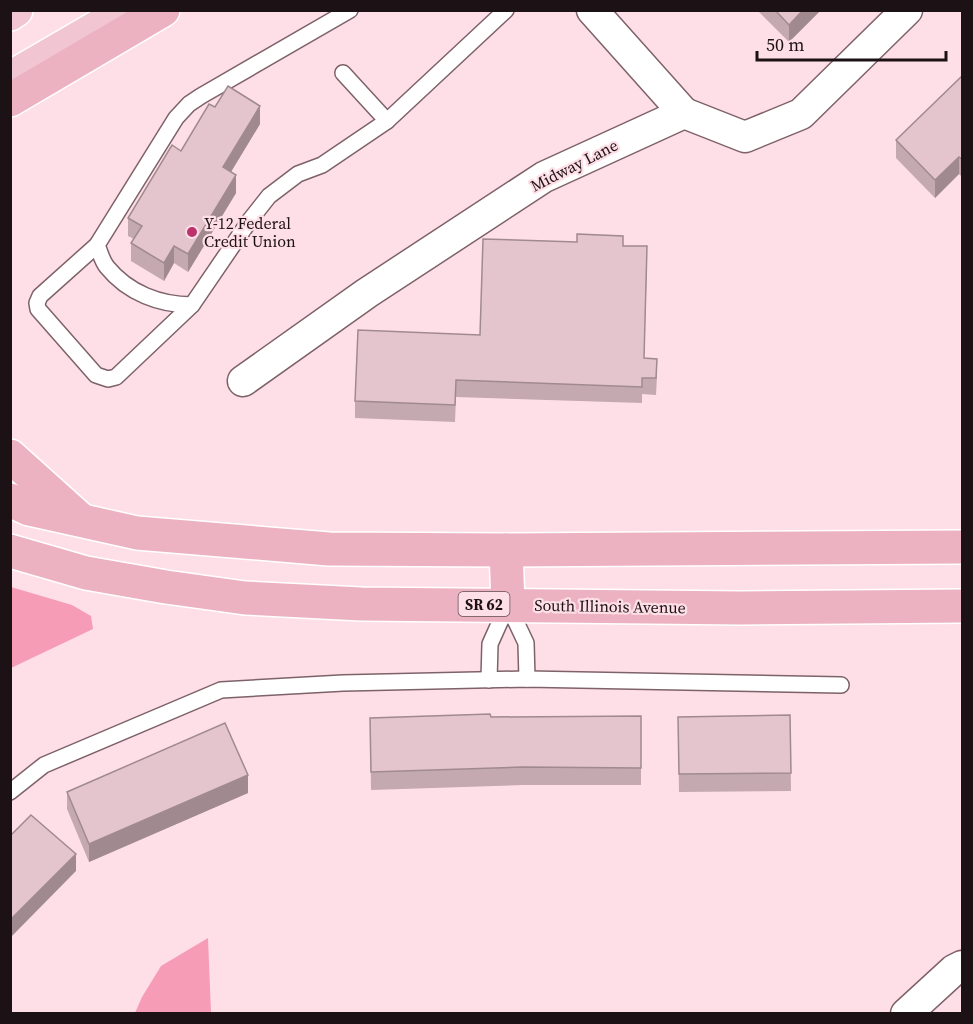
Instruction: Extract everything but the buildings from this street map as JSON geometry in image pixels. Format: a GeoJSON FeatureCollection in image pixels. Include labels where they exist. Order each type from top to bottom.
{"type":"FeatureCollection","features":[{"type":"Feature","properties":{"kind":"highway"},"geometry":{"type":"LineString","coordinates":[[10,100],[163,10]]}},
{"type":"Feature","properties":{"kind":"highway"},"geometry":{"type":"LineString","coordinates":[[10,456],[83,522]]}},
{"type":"Feature","properties":{"kind":"highway"},"geometry":{"type":"LineString","coordinates":[[10,500],[29,508],[83,522],[137,532],[329,549],[963,547]]}},
{"type":"Feature","properties":{"kind":"highway"},"geometry":{"type":"LineString","coordinates":[[506,550],[508,604]]}},
{"type":"Feature","properties":{"kind":"highway","name":"South Illinois Avenue"},"geometry":{"type":"LineString","coordinates":[[10,551],[86,573],[246,598],[361,604],[741,608],[963,606]]}},
{"type":"Feature","properties":{"kind":"main road"},"geometry":{"type":"LineString","coordinates":[[10,14],[16,10]]}},
{"type":"Feature","properties":{"kind":"main road"},"geometry":{"type":"LineString","coordinates":[[10,78],[127,10]]}},
{"type":"Feature","properties":{"kind":"street"},"geometry":{"type":"LineString","coordinates":[[592,10],[684,112],[745,137],[801,114],[907,10]]}},
{"type":"Feature","properties":{"kind":"street","name":"Midway Lane"},"geometry":{"type":"LineString","coordinates":[[243,381],[367,294],[544,177],[684,112]]}},
{"type":"Feature","properties":{"kind":"street"},"geometry":{"type":"LineString","coordinates":[[906,1014],[954,970],[963,966]]}},
{"type":"Feature","properties":{"kind":"lane"},"geometry":{"type":"LineString","coordinates":[[350,10],[255,63],[189,104],[176,118],[97,245],[40,296],[37,303],[38,309],[96,375],[108,379],[116,377],[192,305],[269,196],[298,174],[322,165],[387,121],[506,10]]}},
{"type":"Feature","properties":{"kind":"lane"},"geometry":{"type":"LineString","coordinates":[[343,73],[387,121]]}},
{"type":"Feature","properties":{"kind":"lane"},"geometry":{"type":"LineString","coordinates":[[97,245],[106,266],[128,286],[148,298],[176,305],[192,305]]}},
{"type":"Feature","properties":{"kind":"lane"},"geometry":{"type":"LineString","coordinates":[[508,604],[526,643],[527,679]]}},
{"type":"Feature","properties":{"kind":"lane"},"geometry":{"type":"LineString","coordinates":[[489,680],[490,644],[508,604]]}},
{"type":"Feature","properties":{"kind":"lane"},"geometry":{"type":"LineString","coordinates":[[10,792],[44,765],[221,690],[343,683],[527,679],[841,685]]}},
{"type":"Feature","properties":{"kind":"shaded area"},"geometry":{"type":"Polygon","coordinates":[[[11,587],[72,605],[91,616],[93,629],[11,668],[11,587]]]}},
{"type":"Feature","properties":{"kind":"shaded area"},"geometry":{"type":"Polygon","coordinates":[[[208,938],[211,1013],[135,1013],[161,966],[208,938]]]}},
{"type":"Feature","properties":{"kind":"place","name":"Y-12 Federal Credit Union"},"geometry":{"type":"Point","coordinates":[192,232]}}]}
